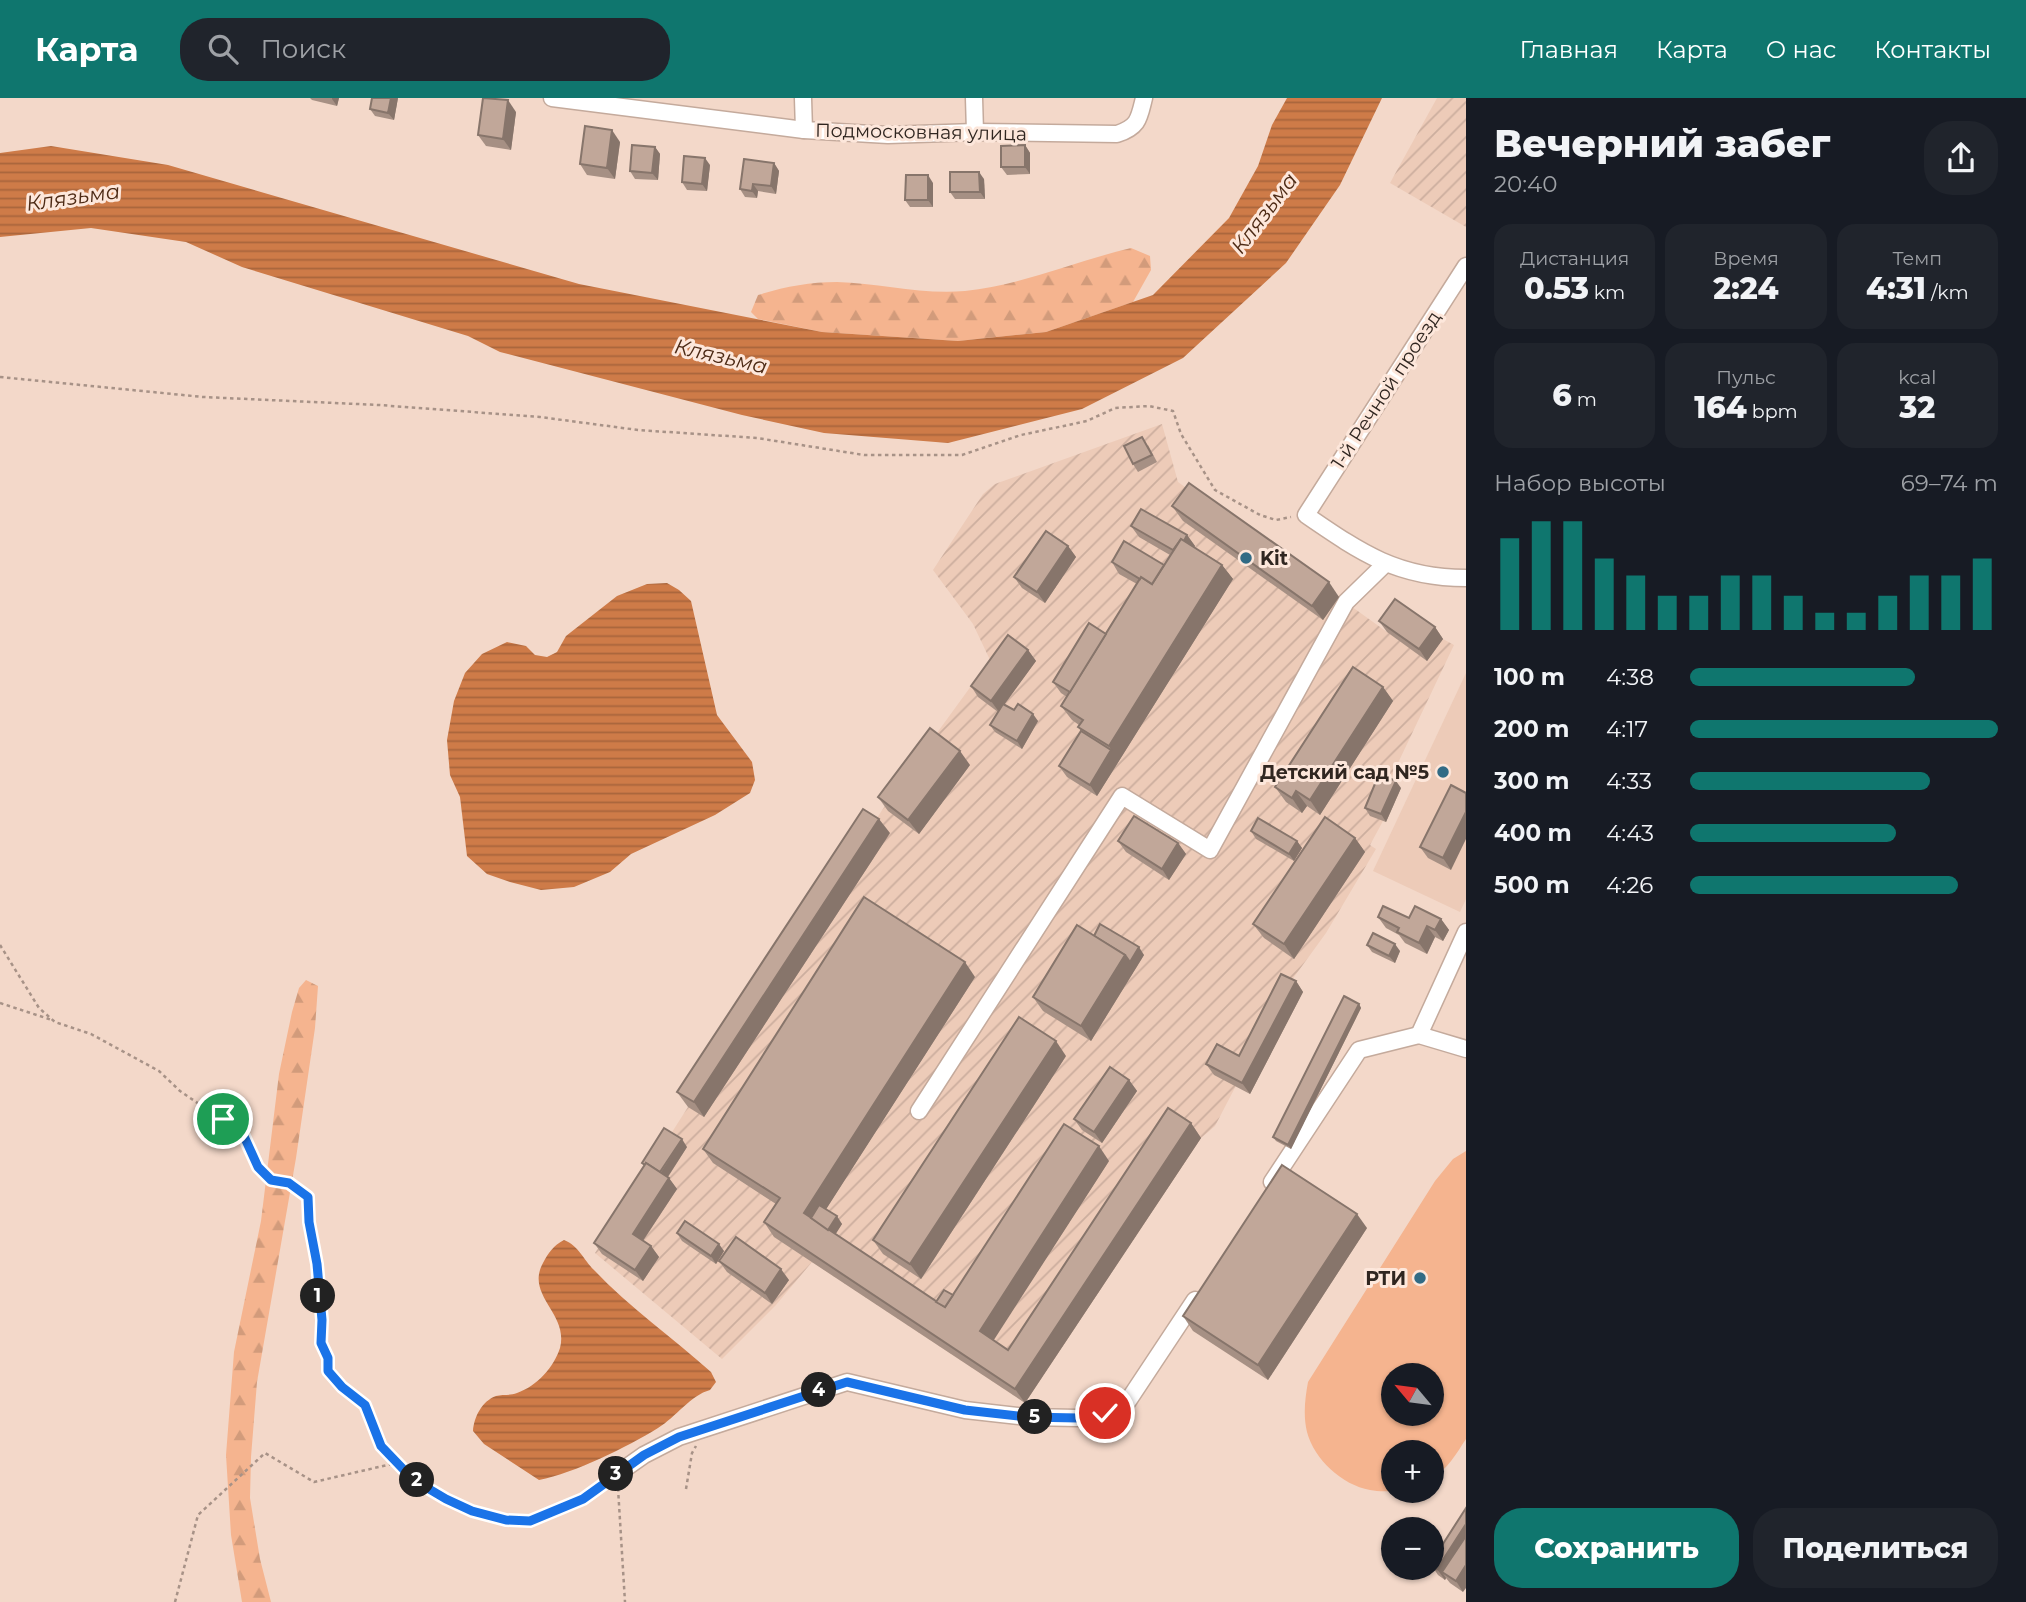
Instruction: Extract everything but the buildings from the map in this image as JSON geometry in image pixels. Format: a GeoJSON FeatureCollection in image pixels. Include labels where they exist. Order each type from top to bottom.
{"type":"FeatureCollection","features":[{"type":"Feature","properties":{"kind":"street","name":"Подмосковная улица"},"geometry":{"type":"LineString","coordinates":[[552,98],[804,130],[888,135],[975,132],[1117,134],[1130,130],[1138,120],[1144,98]]}},
{"type":"Feature","properties":{"kind":"street"},"geometry":{"type":"LineString","coordinates":[[803,98],[804,130]]}},
{"type":"Feature","properties":{"kind":"street"},"geometry":{"type":"LineString","coordinates":[[974,98],[975,132]]}},
{"type":"Feature","properties":{"kind":"street","name":"1-й Речной проезд"},"geometry":{"type":"LineString","coordinates":[[1306,515],[1466,266]]}},
{"type":"Feature","properties":{"kind":"street"},"geometry":{"type":"LineString","coordinates":[[1306,515],[1355,549],[1385,564],[1442,578],[1466,578]]}},
{"type":"Feature","properties":{"kind":"street"},"geometry":{"type":"LineString","coordinates":[[919,1111],[1122,796],[1210,850],[1346,602],[1385,564]]}},
{"type":"Feature","properties":{"kind":"street"},"geometry":{"type":"LineString","coordinates":[[1419,1035],[1466,932]]}},
{"type":"Feature","properties":{"kind":"street"},"geometry":{"type":"LineString","coordinates":[[1260,1200],[1359,1050],[1419,1035],[1466,1049]]}},
{"type":"Feature","properties":{"kind":"street"},"geometry":{"type":"LineString","coordinates":[[617,1474],[679,1437],[847,1382],[965,1410],[1027,1417],[1078,1418],[1105,1413],[1126,1404],[1207,1281]]}},
{"type":"Feature","properties":{"kind":"path"},"geometry":{"type":"LineString","coordinates":[[0,377],[203,397],[379,405],[540,417],[638,430],[757,439],[864,455],[962,455],[1021,435],[1087,421],[1115,408],[1149,406],[1173,411],[1181,434],[1215,490],[1260,515],[1276,520],[1306,515]]}},
{"type":"Feature","properties":{"kind":"path"},"geometry":{"type":"LineString","coordinates":[[0,945],[38,1008],[55,1021]]}},
{"type":"Feature","properties":{"kind":"path"},"geometry":{"type":"LineString","coordinates":[[0,1003],[91,1034],[159,1071],[180,1091],[243,1134],[258,1167],[271,1180],[289,1183],[308,1197],[322,1320],[321,1343],[328,1358],[328,1371],[342,1387],[365,1405],[381,1446],[424,1486],[472,1511],[506,1520],[530,1521],[583,1499],[617,1474]]}},
{"type":"Feature","properties":{"kind":"path"},"geometry":{"type":"LineString","coordinates":[[686,1489],[692,1453],[706,1429]]}},
{"type":"Feature","properties":{"kind":"path"},"geometry":{"type":"LineString","coordinates":[[175,1602],[198,1515],[265,1453],[314,1482],[398,1463]]}},
{"type":"Feature","properties":{"kind":"path"},"geometry":{"type":"LineString","coordinates":[[617,1474],[625,1602]]}},
{"type":"Feature","properties":{"kind":"shaded area"},"geometry":{"type":"Polygon","coordinates":[[[1437,98],[1466,98],[1466,227],[1390,183],[1437,98]]]}},
{"type":"Feature","properties":{"kind":"shaded area"},"geometry":{"type":"Polygon","coordinates":[[[1162,424],[1178,482],[1387,632],[1443,639],[1454,645],[1389,782],[1401,788],[1386,822],[1383,821],[1370,845],[1376,849],[1326,933],[1289,984],[1215,1126],[1201,1138],[1025,1403],[812,1262],[776,1305],[722,1359],[595,1253],[894,792],[990,660],[973,624],[933,570],[983,494],[995,484],[1162,424]]]}},
{"type":"Feature","properties":{"kind":"shaded area","name":"Детский сад №5"},"geometry":{"type":"Polygon","coordinates":[[[1466,673],[1466,899],[1460,912],[1373,871],[1466,673]]]}},
{"type":"Feature","properties":{"kind":"green space"},"geometry":{"type":"Polygon","coordinates":[[[1131,248],[1150,256],[1151,270],[1133,302],[1046,332],[958,341],[822,332],[758,319],[751,312],[758,295],[797,286],[837,282],[933,291],[965,291],[1028,278],[1131,248]]]}},
{"type":"Feature","properties":{"kind":"green space"},"geometry":{"type":"Polygon","coordinates":[[[306,980],[318,986],[315,1028],[296,1158],[257,1382],[251,1457],[250,1498],[260,1559],[271,1602],[242,1602],[231,1535],[226,1455],[234,1352],[261,1221],[279,1074],[292,1012],[299,988],[306,980]]]}},
{"type":"Feature","properties":{"kind":"green space","name":"РТИ"},"geometry":{"type":"Polygon","coordinates":[[[1466,1151],[1466,1439],[1444,1469],[1444,1440],[1381,1440],[1381,1491],[1349,1483],[1331,1469],[1316,1452],[1307,1432],[1305,1407],[1308,1382],[1435,1181],[1453,1159],[1466,1151]]]}},
{"type":"Feature","properties":{"kind":"water","name":"Клязьма"},"geometry":{"type":"Polygon","coordinates":[[[1287,98],[1382,98],[1340,185],[1286,263],[1183,358],[1082,409],[948,443],[824,433],[742,415],[500,352],[468,336],[242,267],[186,242],[91,228],[0,237],[0,153],[51,146],[168,165],[579,284],[822,332],[958,341],[1046,332],[1153,295],[1229,218],[1258,166],[1272,125],[1287,98]]]}},
{"type":"Feature","properties":{"kind":"water"},"geometry":{"type":"Polygon","coordinates":[[[667,583],[691,601],[717,715],[752,762],[755,780],[750,793],[715,815],[631,854],[610,872],[574,887],[541,890],[487,874],[467,856],[460,797],[450,775],[447,740],[454,701],[465,673],[482,654],[507,642],[526,646],[535,655],[547,657],[557,652],[566,636],[617,596],[647,584],[667,583]]]}},
{"type":"Feature","properties":{"kind":"water"},"geometry":{"type":"Polygon","coordinates":[[[564,1240],[577,1249],[622,1297],[711,1372],[716,1382],[710,1390],[696,1396],[665,1423],[645,1435],[584,1465],[539,1480],[484,1444],[473,1431],[477,1415],[487,1402],[496,1396],[514,1394],[531,1386],[544,1375],[557,1355],[561,1336],[559,1325],[539,1285],[539,1275],[549,1252],[564,1240]]]}},
{"type":"Feature","properties":{"kind":"place","name":"Kit"},"geometry":{"type":"Point","coordinates":[1246,558]}},
{"type":"Feature","properties":{"kind":"place","name":"Детский сад №5"},"geometry":{"type":"Point","coordinates":[1443,772]}},
{"type":"Feature","properties":{"kind":"place","name":"РТИ"},"geometry":{"type":"Point","coordinates":[1420,1278]}},
{"type":"Feature","properties":{"kind":"route"},"geometry":{"type":"LineString","coordinates":[[223,1119],[243,1134],[258,1167],[271,1180],[289,1183],[308,1197],[322,1320],[321,1343],[328,1358],[328,1371],[333,1379],[365,1405],[381,1446],[405,1471],[424,1486],[472,1511],[506,1520],[530,1521],[583,1499],[644,1455],[679,1437],[847,1382],[965,1410],[1027,1417],[1078,1418],[1105,1413]]}}]}
